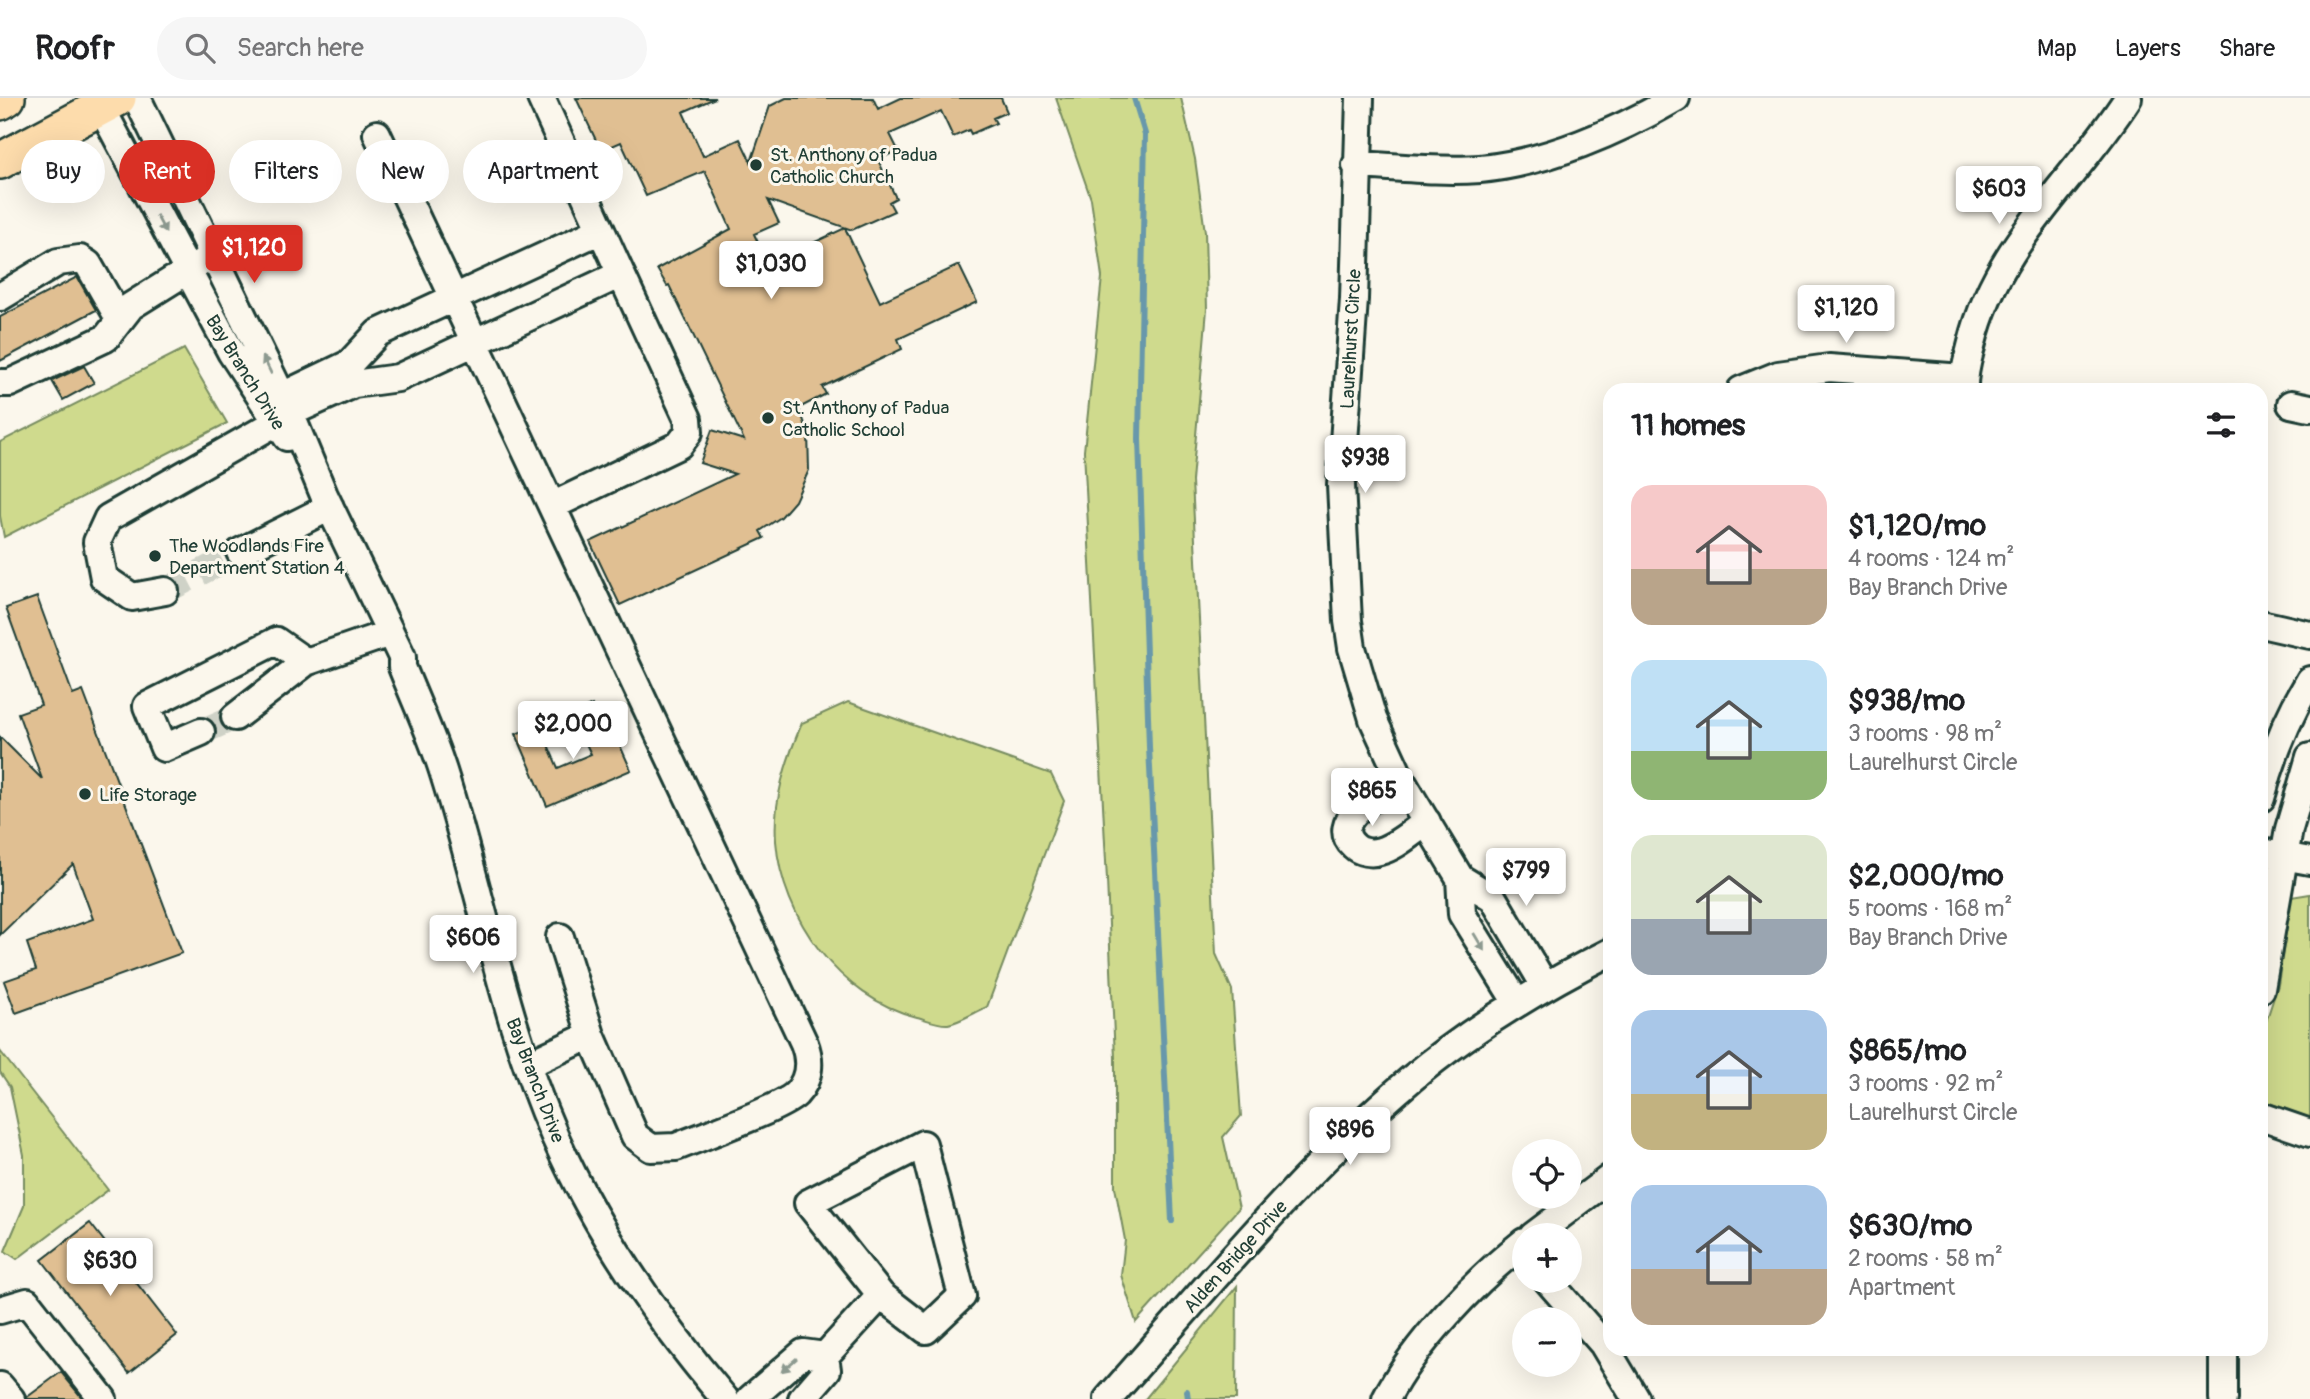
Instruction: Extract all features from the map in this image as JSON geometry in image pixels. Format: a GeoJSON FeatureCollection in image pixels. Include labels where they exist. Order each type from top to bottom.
{"type":"FeatureCollection","features":[{"type":"Feature","properties":{"kind":"main road"},"geometry":{"type":"LineString","coordinates":[[0,102],[7,98]]}},
{"type":"Feature","properties":{"kind":"main road"},"geometry":{"type":"LineString","coordinates":[[0,160],[105,101]]}},
{"type":"Feature","properties":{"kind":"street","name":"Bay Branch Drive"},"geometry":{"type":"LineString","coordinates":[[137,98],[390,632],[443,770],[496,970],[527,1065],[555,1137],[598,1220],[647,1299],[725,1399]]}},
{"type":"Feature","properties":{"kind":"street"},"geometry":{"type":"LineString","coordinates":[[541,98],[688,419],[689,432],[679,445],[552,506]]}},
{"type":"Feature","properties":{"kind":"street","name":"Laurelhurst Circle"},"geometry":{"type":"LineString","coordinates":[[1360,98],[1354,299],[1341,485],[1347,608],[1360,682],[1401,780],[1460,878],[1462,914],[1517,1003]]}},
{"type":"Feature","properties":{"kind":"street"},"geometry":{"type":"LineString","coordinates":[[1356,165],[1450,170],[1514,164],[1554,155],[1676,98]]}},
{"type":"Feature","properties":{"kind":"street"},"geometry":{"type":"LineString","coordinates":[[1964,383],[1975,331],[1999,270],[2018,240],[2129,98]]}},
{"type":"Feature","properties":{"kind":"street","name":"Bay Branch Drive"},"geometry":{"type":"LineString","coordinates":[[105,101],[186,271],[231,352],[283,410]]}},
{"type":"Feature","properties":{"kind":"street"},"geometry":{"type":"LineString","coordinates":[[377,134],[804,1043],[810,1064],[805,1082],[788,1100],[676,1147],[657,1149],[645,1145],[635,1136],[591,1035],[560,937]]}},
{"type":"Feature","properties":{"kind":"street"},"geometry":{"type":"LineString","coordinates":[[165,591],[132,597],[104,578],[97,542],[108,518],[283,410],[349,364],[378,333],[601,230]]}},
{"type":"Feature","properties":{"kind":"street"},"geometry":{"type":"LineString","coordinates":[[0,383],[10,383],[106,338],[131,306],[213,255]]}},
{"type":"Feature","properties":{"kind":"street"},"geometry":{"type":"LineString","coordinates":[[0,297],[58,262],[80,259],[88,264],[120,320]]}},
{"type":"Feature","properties":{"kind":"street"},"geometry":{"type":"LineString","coordinates":[[283,410],[354,384],[398,378],[621,274]]}},
{"type":"Feature","properties":{"kind":"street"},"geometry":{"type":"LineString","coordinates":[[360,350],[374,381]]}},
{"type":"Feature","properties":{"kind":"street"},"geometry":{"type":"LineString","coordinates":[[1758,383],[1778,375],[1829,368],[1956,383]]}},
{"type":"Feature","properties":{"kind":"street"},"geometry":{"type":"LineString","coordinates":[[240,552],[327,501]]}},
{"type":"Feature","properties":{"kind":"street"},"geometry":{"type":"LineString","coordinates":[[2268,626],[2310,635]]}},
{"type":"Feature","properties":{"kind":"street"},"geometry":{"type":"LineString","coordinates":[[235,717],[306,662],[390,632]]}},
{"type":"Feature","properties":{"kind":"street"},"geometry":{"type":"LineString","coordinates":[[201,733],[164,748],[147,706],[276,641],[306,662]]}},
{"type":"Feature","properties":{"kind":"street"},"geometry":{"type":"LineString","coordinates":[[2268,771],[2290,712],[2310,680]]}},
{"type":"Feature","properties":{"kind":"street"},"geometry":{"type":"LineString","coordinates":[[2268,950],[2285,856],[2310,757]]}},
{"type":"Feature","properties":{"kind":"street"},"geometry":{"type":"LineString","coordinates":[[1401,780],[1354,811],[1347,830],[1351,842],[1361,850],[1379,852],[1427,822]]}},
{"type":"Feature","properties":{"kind":"street","name":"Laurelhurst Circle"},"geometry":{"type":"LineString","coordinates":[[1460,878],[1493,898],[1545,985]]}},
{"type":"Feature","properties":{"kind":"street","name":"Alden Bridge Drive"},"geometry":{"type":"LineString","coordinates":[[1108,1399],[1305,1177],[1356,1127],[1412,1078],[1517,1003],[1545,985],[1603,956]]}},
{"type":"Feature","properties":{"kind":"street"},"geometry":{"type":"LineString","coordinates":[[527,1065],[591,1035]]}},
{"type":"Feature","properties":{"kind":"street"},"geometry":{"type":"LineString","coordinates":[[2268,1118],[2310,1133]]}},
{"type":"Feature","properties":{"kind":"street"},"geometry":{"type":"LineString","coordinates":[[923,1144],[962,1296],[926,1330],[881,1295],[808,1203],[923,1144]]}},
{"type":"Feature","properties":{"kind":"street"},"geometry":{"type":"LineString","coordinates":[[1552,1223],[1603,1183]]}},
{"type":"Feature","properties":{"kind":"street"},"geometry":{"type":"LineString","coordinates":[[1386,1399],[1399,1372],[1435,1328],[1512,1256]]}},
{"type":"Feature","properties":{"kind":"street"},"geometry":{"type":"LineString","coordinates":[[1558,1293],[1603,1344]]}},
{"type":"Feature","properties":{"kind":"street"},"geometry":{"type":"LineString","coordinates":[[825,1356],[881,1295]]}},
{"type":"Feature","properties":{"kind":"street"},"geometry":{"type":"LineString","coordinates":[[0,1311],[27,1302],[103,1399]]}},
{"type":"Feature","properties":{"kind":"street"},"geometry":{"type":"LineString","coordinates":[[750,1399],[803,1353],[825,1356]]}},
{"type":"Feature","properties":{"kind":"street"},"geometry":{"type":"LineString","coordinates":[[802,1399],[827,1370],[825,1356]]}},
{"type":"Feature","properties":{"kind":"street"},"geometry":{"type":"LineString","coordinates":[[1610,1356],[1636,1399]]}},
{"type":"Feature","properties":{"kind":"street"},"geometry":{"type":"LineString","coordinates":[[2223,1356],[2223,1399]]}},
{"type":"Feature","properties":{"kind":"street"},"geometry":{"type":"LineString","coordinates":[[0,1386],[10,1399]]}},
{"type":"Feature","properties":{"kind":"green space"},"geometry":{"type":"Polygon","coordinates":[[[1056,98],[1181,98],[1195,159],[1205,232],[1207,309],[1192,481],[1216,954],[1232,990],[1241,1116],[1223,1137],[1239,1208],[1136,1322],[1121,1275],[1125,1240],[1115,1187],[1115,1058],[1084,451],[1102,277],[1091,199],[1056,98]]]}},
{"type":"Feature","properties":{"kind":"green space"},"geometry":{"type":"Polygon","coordinates":[[[184,349],[227,423],[4,537],[0,516],[0,442],[184,349]]]}},
{"type":"Feature","properties":{"kind":"green space"},"geometry":{"type":"Polygon","coordinates":[[[848,702],[1051,774],[1064,801],[987,1007],[953,1023],[940,1024],[917,1017],[889,1007],[863,992],[840,973],[820,951],[803,926],[790,898],[776,841],[779,796],[786,766],[802,723],[848,702]]]}},
{"type":"Feature","properties":{"kind":"green space"},"geometry":{"type":"Polygon","coordinates":[[[2310,894],[2310,1118],[2268,1103],[2268,1016],[2278,985],[2291,897],[2310,894]]]}},
{"type":"Feature","properties":{"kind":"green space"},"geometry":{"type":"Polygon","coordinates":[[[0,1051],[108,1190],[17,1259],[5,1251],[24,1206],[24,1155],[10,1087],[0,1072],[0,1051]]]}},
{"type":"Feature","properties":{"kind":"green space"},"geometry":{"type":"Polygon","coordinates":[[[1237,1286],[1236,1399],[1145,1399],[1237,1286]]]}},
{"type":"Feature","properties":{"kind":"building"},"geometry":{"type":"Polygon","coordinates":[[[576,98],[715,98],[683,112],[703,156],[740,139],[751,162],[770,106],[786,98],[873,98],[878,109],[901,98],[1001,98],[1007,112],[993,118],[996,123],[971,134],[969,130],[953,137],[941,111],[890,134],[898,150],[878,160],[896,198],[889,202],[894,211],[852,230],[768,200],[779,223],[754,234],[768,264],[845,228],[880,302],[959,265],[977,302],[898,339],[902,349],[822,387],[826,394],[799,408],[808,432],[809,470],[795,501],[781,517],[760,531],[764,538],[620,605],[590,542],[735,474],[700,463],[712,430],[744,440],[669,285],[667,286],[657,269],[731,229],[705,171],[646,196],[623,146],[623,140],[596,140],[576,98]]]}},
{"type":"Feature","properties":{"kind":"building"},"geometry":{"type":"Polygon","coordinates":[[[77,277],[96,310],[0,361],[0,317],[77,277]]]}},
{"type":"Feature","properties":{"kind":"building"},"geometry":{"type":"Polygon","coordinates":[[[84,366],[94,383],[63,400],[52,381],[84,366]]]}},
{"type":"Feature","properties":{"kind":"building"},"geometry":{"type":"Polygon","coordinates":[[[37,597],[73,695],[83,691],[182,953],[16,1013],[4,981],[36,970],[27,943],[93,919],[73,864],[0,935],[0,737],[42,779],[18,713],[41,705],[6,608],[37,597]]]}},
{"type":"Feature","properties":{"kind":"building"},"geometry":{"type":"Polygon","coordinates":[[[592,705],[604,736],[609,734],[613,744],[618,741],[631,770],[547,806],[516,734],[539,724],[558,768],[591,754],[586,744],[590,742],[579,711],[592,705]]]}},
{"type":"Feature","properties":{"kind":"building"},"geometry":{"type":"Polygon","coordinates":[[[90,1223],[177,1335],[129,1373],[42,1260],[90,1223]]]}},
{"type":"Feature","properties":{"kind":"building"},"geometry":{"type":"Polygon","coordinates":[[[61,1372],[83,1399],[26,1399],[26,1398],[61,1372]]]}},
{"type":"Feature","properties":{"kind":"waterway"},"geometry":{"type":"LineString","coordinates":[[1134,98],[1145,134],[1139,439],[1149,747],[1172,1221]]}},
{"type":"Feature","properties":{"kind":"waterway"},"geometry":{"type":"LineString","coordinates":[[1187,1391],[1188,1399]]}},
{"type":"Feature","properties":{"kind":"tunnel"},"geometry":{"type":"LineString","coordinates":[[165,591],[240,552]]}},
{"type":"Feature","properties":{"kind":"tunnel"},"geometry":{"type":"LineString","coordinates":[[201,732],[235,717]]}},
{"type":"Feature","properties":{"kind":"place","name":"St. Anthony of Padua Catholic Church"},"geometry":{"type":"Point","coordinates":[756,165]}},
{"type":"Feature","properties":{"kind":"place","name":"St. Anthony of Padua Catholic School"},"geometry":{"type":"Point","coordinates":[768,418]}},
{"type":"Feature","properties":{"kind":"place","name":"The Woodlands Fire Department Station 4"},"geometry":{"type":"Point","coordinates":[155,556]}},
{"type":"Feature","properties":{"kind":"place","name":"Life Storage"},"geometry":{"type":"Point","coordinates":[85,794]}}]}
